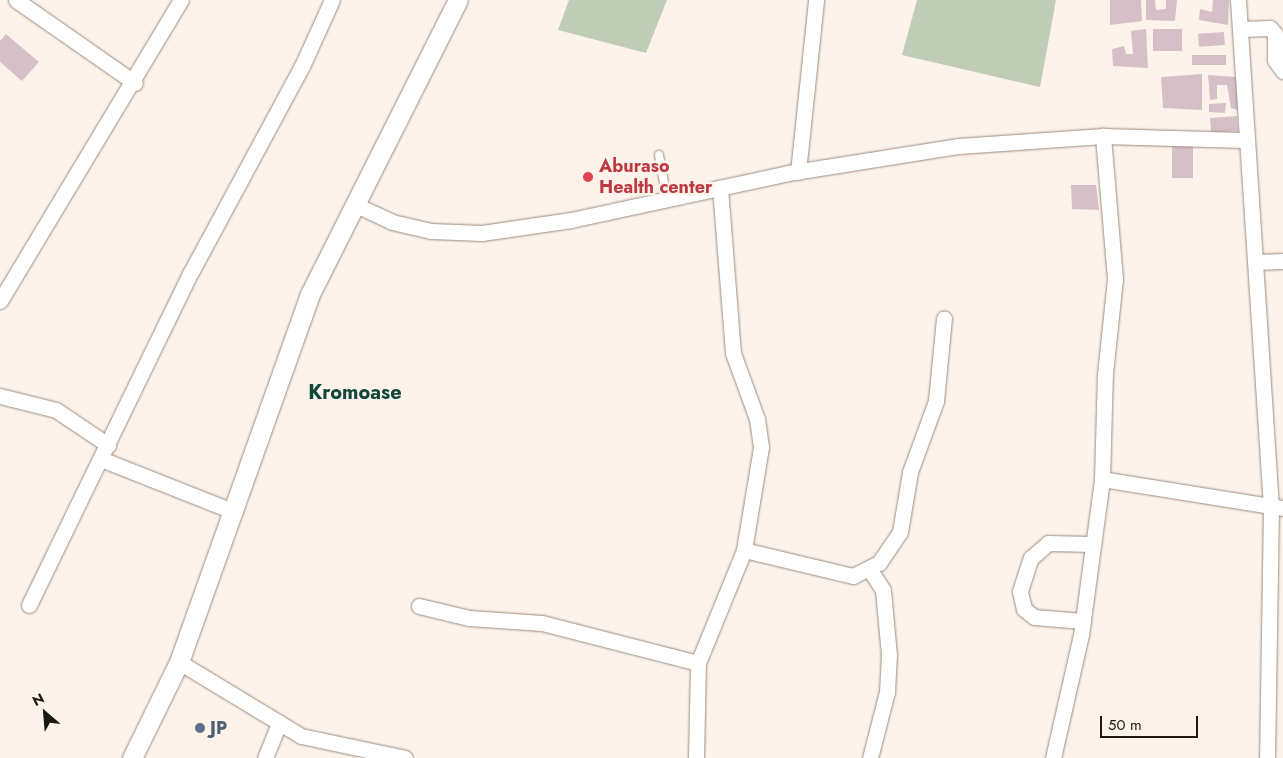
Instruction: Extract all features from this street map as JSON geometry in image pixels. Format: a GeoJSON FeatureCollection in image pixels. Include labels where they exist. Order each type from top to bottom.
{"type":"FeatureCollection","features":[{"type":"Feature","properties":{"kind":"street"},"geometry":{"type":"LineString","coordinates":[[16,0],[135,82]]}},
{"type":"Feature","properties":{"kind":"street"},"geometry":{"type":"LineString","coordinates":[[0,301],[135,82],[182,0]]}},
{"type":"Feature","properties":{"kind":"street"},"geometry":{"type":"LineString","coordinates":[[29,605],[332,0]]}},
{"type":"Feature","properties":{"kind":"street"},"geometry":{"type":"LineString","coordinates":[[132,758],[179,662],[235,512],[309,296],[356,206],[458,0]]}},
{"type":"Feature","properties":{"kind":"street"},"geometry":{"type":"LineString","coordinates":[[798,172],[816,0]]}},
{"type":"Feature","properties":{"kind":"street"},"geometry":{"type":"LineString","coordinates":[[1238,0],[1244,140],[1277,508],[1267,758]]}},
{"type":"Feature","properties":{"kind":"street"},"geometry":{"type":"LineString","coordinates":[[1240,28],[1270,28],[1279,34],[1275,60],[1283,71]]}},
{"type":"Feature","properties":{"kind":"street"},"geometry":{"type":"LineString","coordinates":[[356,206],[392,222],[431,231],[482,234],[798,172],[959,146],[1103,136],[1244,140]]}},
{"type":"Feature","properties":{"kind":"street"},"geometry":{"type":"LineString","coordinates":[[1053,758],[1083,621],[1102,479],[1105,374],[1115,279],[1103,136]]}},
{"type":"Feature","properties":{"kind":"street"},"geometry":{"type":"LineString","coordinates":[[696,758],[698,663],[744,550],[760,440],[734,353],[720,188]]}},
{"type":"Feature","properties":{"kind":"street"},"geometry":{"type":"LineString","coordinates":[[1256,262],[1283,261]]}},
{"type":"Feature","properties":{"kind":"street"},"geometry":{"type":"LineString","coordinates":[[744,550],[830,573],[853,576],[870,570],[900,532],[910,472],[936,401],[944,318]]}},
{"type":"Feature","properties":{"kind":"street"},"geometry":{"type":"LineString","coordinates":[[0,396],[56,410],[105,452],[235,512]]}},
{"type":"Feature","properties":{"kind":"street"},"geometry":{"type":"LineString","coordinates":[[1102,479],[1277,508]]}},
{"type":"Feature","properties":{"kind":"street"},"geometry":{"type":"LineString","coordinates":[[1083,621],[1034,617],[1024,609],[1020,592],[1032,558],[1048,543],[1092,544]]}},
{"type":"Feature","properties":{"kind":"street"},"geometry":{"type":"LineString","coordinates":[[870,570],[883,590],[889,655],[887,692],[870,758]]}},
{"type":"Feature","properties":{"kind":"street"},"geometry":{"type":"LineString","coordinates":[[418,606],[469,618],[542,623],[698,663]]}},
{"type":"Feature","properties":{"kind":"street"},"geometry":{"type":"LineString","coordinates":[[179,662],[301,736],[404,758]]}},
{"type":"Feature","properties":{"kind":"street"},"geometry":{"type":"LineString","coordinates":[[265,758],[279,723]]}},
{"type":"Feature","properties":{"kind":"lane"},"geometry":{"type":"LineString","coordinates":[[659,155],[667,199]]}},
{"type":"Feature","properties":{"kind":"green space"},"geometry":{"type":"Polygon","coordinates":[[[569,0],[667,0],[646,53],[558,30],[569,0]]]}},
{"type":"Feature","properties":{"kind":"green space"},"geometry":{"type":"Polygon","coordinates":[[[917,0],[1056,0],[1040,87],[902,55],[917,0]]]}},
{"type":"Feature","properties":{"kind":"building"},"geometry":{"type":"Polygon","coordinates":[[[1110,0],[1141,0],[1142,21],[1110,25],[1110,0]]]}},
{"type":"Feature","properties":{"kind":"building"},"geometry":{"type":"Polygon","coordinates":[[[1146,0],[1155,0],[1156,10],[1166,9],[1166,0],[1177,0],[1175,21],[1146,20],[1146,0]]]}},
{"type":"Feature","properties":{"kind":"building"},"geometry":{"type":"Polygon","coordinates":[[[1213,0],[1229,0],[1228,25],[1199,20],[1200,9],[1212,12],[1213,0]]]}},
{"type":"Feature","properties":{"kind":"building"},"geometry":{"type":"Polygon","coordinates":[[[1146,29],[1148,68],[1113,66],[1112,49],[1124,46],[1126,54],[1133,54],[1131,31],[1146,29]]]}},
{"type":"Feature","properties":{"kind":"building"},"geometry":{"type":"Polygon","coordinates":[[[1153,29],[1182,29],[1182,51],[1153,51],[1153,29]]]}},
{"type":"Feature","properties":{"kind":"building"},"geometry":{"type":"Polygon","coordinates":[[[1224,32],[1225,45],[1199,47],[1198,34],[1224,32]]]}},
{"type":"Feature","properties":{"kind":"building"},"geometry":{"type":"Polygon","coordinates":[[[6,34],[39,62],[22,81],[0,62],[0,41],[6,34]]]}},
{"type":"Feature","properties":{"kind":"building"},"geometry":{"type":"Polygon","coordinates":[[[1192,55],[1226,55],[1226,65],[1192,65],[1192,55]]]}},
{"type":"Feature","properties":{"kind":"building"},"geometry":{"type":"Polygon","coordinates":[[[1202,74],[1202,110],[1163,108],[1161,77],[1202,74]]]}},
{"type":"Feature","properties":{"kind":"building"},"geometry":{"type":"Polygon","coordinates":[[[1208,75],[1237,77],[1238,110],[1231,108],[1227,85],[1217,85],[1217,99],[1210,100],[1208,75]]]}},
{"type":"Feature","properties":{"kind":"building"},"geometry":{"type":"Polygon","coordinates":[[[1226,103],[1225,113],[1209,112],[1209,104],[1226,103]]]}},
{"type":"Feature","properties":{"kind":"building"},"geometry":{"type":"Polygon","coordinates":[[[1237,116],[1238,131],[1211,133],[1210,118],[1237,116]]]}},
{"type":"Feature","properties":{"kind":"building"},"geometry":{"type":"Polygon","coordinates":[[[1172,146],[1193,146],[1193,178],[1172,178],[1172,146]]]}},
{"type":"Feature","properties":{"kind":"building"},"geometry":{"type":"Polygon","coordinates":[[[1071,185],[1096,185],[1099,210],[1072,209],[1071,185]]]}},
{"type":"Feature","properties":{"kind":"place","name":"Aburaso Health center"},"geometry":{"type":"Point","coordinates":[588,177]}},
{"type":"Feature","properties":{"kind":"place","name":"JP"},"geometry":{"type":"Point","coordinates":[200,728]}},
{"type":"Feature","properties":{"kind":"district","name":"Kromoase"},"geometry":{"type":"Point","coordinates":[355,392]}}]}
